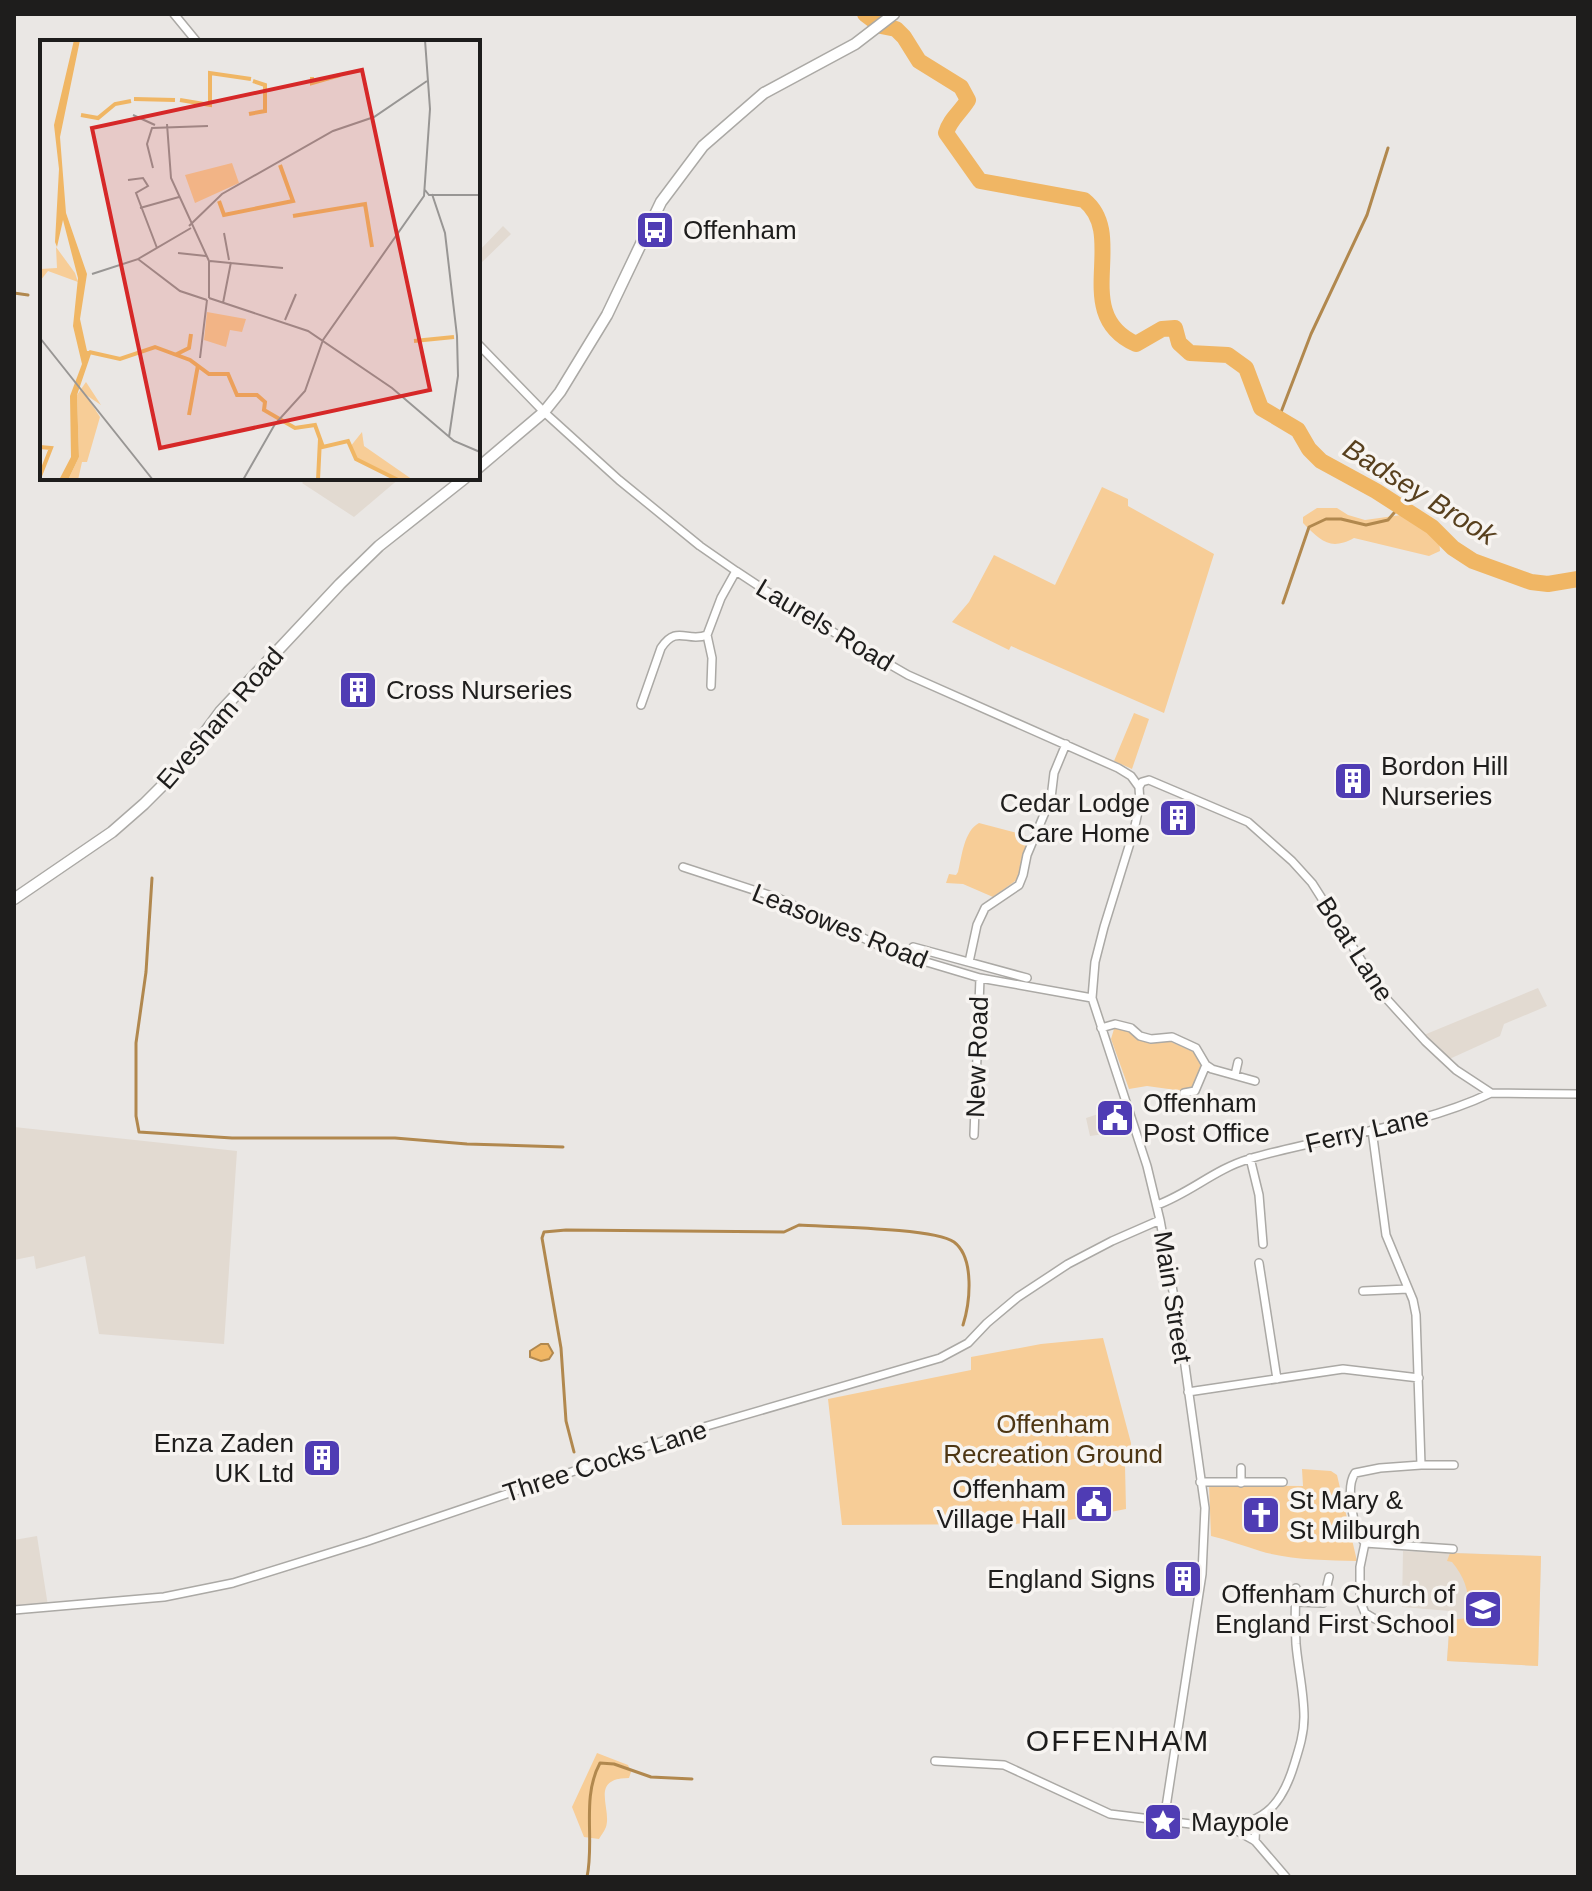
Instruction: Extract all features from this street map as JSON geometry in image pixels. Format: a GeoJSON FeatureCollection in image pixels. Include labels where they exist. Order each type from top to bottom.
{"type":"FeatureCollection","features":[{"type":"Feature","properties":{"kind":"main road"},"geometry":{"type":"LineString","coordinates":[[480,466],[544,412],[574,372],[607,315],[661,202],[703,146],[764,93],[873,33],[892,16]]}},
{"type":"Feature","properties":{"kind":"main road","name":"Evesham Road"},"geometry":{"type":"LineString","coordinates":[[14,899],[112,832],[144,804],[175,773],[220,712],[340,584],[379,546],[463,480]]}},
{"type":"Feature","properties":{"kind":"street"},"geometry":{"type":"LineString","coordinates":[[174,14],[195,40]]}},
{"type":"Feature","properties":{"kind":"street","name":"Laurels Road"},"geometry":{"type":"LineString","coordinates":[[480,346],[544,412],[619,480],[736,571],[795,610],[908,675],[1118,768],[1131,776],[1139,787]]}},
{"type":"Feature","properties":{"kind":"street"},"geometry":{"type":"LineString","coordinates":[[711,686],[712,658],[707,635],[721,598],[736,571]]}},
{"type":"Feature","properties":{"kind":"street"},"geometry":{"type":"LineString","coordinates":[[641,705],[666,640],[680,634],[697,638],[707,635]]}},
{"type":"Feature","properties":{"kind":"street"},"geometry":{"type":"LineString","coordinates":[[969,962],[977,925],[985,908],[1019,885],[1027,855],[1051,798],[1054,773],[1066,744]]}},
{"type":"Feature","properties":{"kind":"street","name":"Boat Lane"},"geometry":{"type":"LineString","coordinates":[[1139,787],[1149,780],[1248,822],[1312,883],[1361,964],[1394,1009],[1456,1070],[1491,1093]]}},
{"type":"Feature","properties":{"kind":"street","name":"Main Street"},"geometry":{"type":"LineString","coordinates":[[1139,787],[1140,803],[1134,830],[1095,962],[1092,998],[1157,1205],[1205,1508],[1204,1556],[1164,1820]]}},
{"type":"Feature","properties":{"kind":"street","name":"Leasowes Road"},"geometry":{"type":"LineString","coordinates":[[683,867],[778,898],[893,952],[980,978],[1092,998]]}},
{"type":"Feature","properties":{"kind":"street"},"geometry":{"type":"LineString","coordinates":[[913,947],[1027,978]]}},
{"type":"Feature","properties":{"kind":"street","name":"New Road"},"geometry":{"type":"LineString","coordinates":[[974,1135],[980,978]]}},
{"type":"Feature","properties":{"kind":"street"},"geometry":{"type":"LineString","coordinates":[[1101,1028],[1115,1024],[1131,1028],[1140,1036],[1151,1039],[1172,1037],[1196,1048],[1212,1069],[1255,1081]]}},
{"type":"Feature","properties":{"kind":"street"},"geometry":{"type":"LineString","coordinates":[[1235,1075],[1238,1062]]}},
{"type":"Feature","properties":{"kind":"street"},"geometry":{"type":"LineString","coordinates":[[1184,1093],[1199,1094],[1206,1065]]}},
{"type":"Feature","properties":{"kind":"street"},"geometry":{"type":"LineString","coordinates":[[1491,1093],[1578,1094]]}},
{"type":"Feature","properties":{"kind":"street","name":"Ferry Lane"},"geometry":{"type":"LineString","coordinates":[[1157,1205],[1179,1197],[1217,1171],[1250,1158],[1317,1140],[1445,1113],[1491,1093]]}},
{"type":"Feature","properties":{"kind":"street"},"geometry":{"type":"LineString","coordinates":[[1372,1130],[1386,1235],[1416,1315],[1421,1465]]}},
{"type":"Feature","properties":{"kind":"street"},"geometry":{"type":"LineString","coordinates":[[1250,1158],[1259,1195],[1263,1244]]}},
{"type":"Feature","properties":{"kind":"street","name":"Three Cocks Lane"},"geometry":{"type":"LineString","coordinates":[[14,1610],[164,1597],[233,1583],[368,1541],[707,1426],[940,1358],[968,1343],[1018,1297],[1068,1264],[1160,1220]]}},
{"type":"Feature","properties":{"kind":"street"},"geometry":{"type":"LineString","coordinates":[[1259,1263],[1277,1379]]}},
{"type":"Feature","properties":{"kind":"street"},"geometry":{"type":"LineString","coordinates":[[1363,1291],[1408,1289]]}},
{"type":"Feature","properties":{"kind":"street"},"geometry":{"type":"LineString","coordinates":[[1188,1392],[1325,1371],[1354,1370],[1419,1378]]}},
{"type":"Feature","properties":{"kind":"street"},"geometry":{"type":"LineString","coordinates":[[1419,1630],[1375,1619],[1365,1613],[1360,1601],[1360,1567],[1365,1543],[1357,1530],[1349,1494],[1352,1478],[1355,1473],[1367,1469],[1454,1465]]}},
{"type":"Feature","properties":{"kind":"street"},"geometry":{"type":"LineString","coordinates":[[1241,1468],[1241,1483]]}},
{"type":"Feature","properties":{"kind":"street"},"geometry":{"type":"LineString","coordinates":[[1200,1482],[1283,1482]]}},
{"type":"Feature","properties":{"kind":"street"},"geometry":{"type":"LineString","coordinates":[[1365,1543],[1453,1549]]}},
{"type":"Feature","properties":{"kind":"street"},"geometry":{"type":"LineString","coordinates":[[1296,1602],[1323,1603],[1329,1577]]}},
{"type":"Feature","properties":{"kind":"street"},"geometry":{"type":"LineString","coordinates":[[935,1761],[1004,1765],[1110,1814],[1215,1827],[1230,1827],[1256,1819],[1267,1813],[1284,1794],[1303,1732],[1296,1643],[1296,1588]]}},
{"type":"Feature","properties":{"kind":"street"},"geometry":{"type":"LineString","coordinates":[[1255,1841],[1256,1819]]}},
{"type":"Feature","properties":{"kind":"street"},"geometry":{"type":"LineString","coordinates":[[1230,1827],[1255,1841],[1286,1877]]}},
{"type":"Feature","properties":{"kind":"shaded area"},"geometry":{"type":"Polygon","coordinates":[[[503,226],[511,234],[480,264],[480,250],[503,226]]]}},
{"type":"Feature","properties":{"kind":"shaded area"},"geometry":{"type":"Polygon","coordinates":[[[305,480],[398,480],[354,517],[302,483],[305,480]]]}},
{"type":"Feature","properties":{"kind":"shaded area"},"geometry":{"type":"Polygon","coordinates":[[[1538,988],[1547,1006],[1504,1024],[1500,1036],[1445,1061],[1419,1037],[1538,988]]]}},
{"type":"Feature","properties":{"kind":"shaded area"},"geometry":{"type":"Polygon","coordinates":[[[1126,1105],[1134,1130],[1090,1136],[1086,1118],[1126,1105]]]}},
{"type":"Feature","properties":{"kind":"shaded area"},"geometry":{"type":"Polygon","coordinates":[[[14,1127],[237,1151],[224,1344],[99,1334],[85,1256],[36,1269],[34,1256],[14,1260],[14,1127]]]}},
{"type":"Feature","properties":{"kind":"shaded area"},"geometry":{"type":"Polygon","coordinates":[[[541,1344],[548,1344],[553,1353],[549,1359],[541,1361],[530,1357],[530,1351],[541,1344]]]}},
{"type":"Feature","properties":{"kind":"shaded area"},"geometry":{"type":"Polygon","coordinates":[[[37,1536],[48,1606],[14,1609],[14,1540],[37,1536]]]}},
{"type":"Feature","properties":{"kind":"shaded area","name":"Offenham Church of England First School"},"geometry":{"type":"Polygon","coordinates":[[[1403,1551],[1541,1556],[1538,1666],[1447,1661],[1450,1611],[1402,1607],[1403,1551]]]}},
{"type":"Feature","properties":{"kind":"green space"},"geometry":{"type":"Polygon","coordinates":[[[1102,487],[1128,499],[1128,506],[1214,554],[1164,713],[1011,646],[1009,650],[952,622],[969,602],[994,555],[1055,585],[1102,487]]]}},
{"type":"Feature","properties":{"kind":"green space"},"geometry":{"type":"Polygon","coordinates":[[[1317,508],[1337,508],[1365,520],[1401,515],[1431,531],[1439,540],[1440,551],[1429,556],[1354,538],[1338,544],[1326,542],[1303,523],[1303,517],[1317,508]]]}},
{"type":"Feature","properties":{"kind":"green space"},"geometry":{"type":"Polygon","coordinates":[[[1134,713],[1149,719],[1132,769],[1114,761],[1134,713]]]}},
{"type":"Feature","properties":{"kind":"green space"},"geometry":{"type":"Polygon","coordinates":[[[979,823],[1025,835],[1028,840],[1018,879],[993,897],[963,884],[946,883],[949,874],[956,875],[958,872],[967,838],[979,823]]]}},
{"type":"Feature","properties":{"kind":"green space"},"geometry":{"type":"Polygon","coordinates":[[[1119,1028],[1144,1041],[1167,1040],[1196,1053],[1201,1065],[1193,1088],[1183,1091],[1147,1086],[1129,1089],[1111,1039],[1114,1029],[1119,1028]]]}},
{"type":"Feature","properties":{"kind":"green space","name":"Offenham Recreation Ground"},"geometry":{"type":"Polygon","coordinates":[[[1103,1338],[1131,1443],[1129,1465],[1125,1466],[1126,1509],[1069,1520],[1014,1524],[842,1525],[828,1399],[971,1370],[971,1357],[1041,1344],[1103,1338]]]}},
{"type":"Feature","properties":{"kind":"green space"},"geometry":{"type":"Polygon","coordinates":[[[1302,1469],[1331,1471],[1337,1475],[1357,1561],[1283,1556],[1211,1536],[1209,1485],[1303,1486],[1302,1469]]]}},
{"type":"Feature","properties":{"kind":"green space","name":"Offenham Church of England First School"},"geometry":{"type":"Polygon","coordinates":[[[1450,1553],[1541,1556],[1538,1666],[1447,1661],[1450,1620],[1468,1618],[1469,1610],[1464,1582],[1452,1562],[1447,1561],[1450,1553]]]}},
{"type":"Feature","properties":{"kind":"green space"},"geometry":{"type":"Polygon","coordinates":[[[597,1753],[628,1765],[631,1772],[629,1778],[617,1779],[606,1788],[606,1827],[599,1839],[584,1837],[572,1807],[597,1753]]]}},
{"type":"Feature","properties":{"kind":"waterway","name":"Badsey Brook"},"geometry":{"type":"LineString","coordinates":[[865,14],[881,26],[896,29],[919,61],[961,87],[968,100],[946,133],[980,181],[1084,200],[1096,215],[1102,233],[1102,295],[1106,314],[1116,331],[1136,344],[1162,329],[1175,328],[1179,343],[1190,353],[1228,355],[1246,368],[1261,408],[1298,430],[1309,449],[1321,461],[1432,527],[1453,548],[1473,561],[1531,582],[1548,584],[1578,579]]}},
{"type":"Feature","properties":{"kind":"waterway"},"geometry":{"type":"LineString","coordinates":[[1278,420],[1311,334],[1367,215],[1388,148]]}},
{"type":"Feature","properties":{"kind":"waterway"},"geometry":{"type":"LineString","coordinates":[[14,293],[28,295]]}},
{"type":"Feature","properties":{"kind":"waterway"},"geometry":{"type":"LineString","coordinates":[[1283,603],[1309,527],[1326,519],[1366,525],[1388,520],[1399,507]]}},
{"type":"Feature","properties":{"kind":"waterway"},"geometry":{"type":"LineString","coordinates":[[152,878],[146,972],[136,1043],[136,1116],[139,1132],[232,1138],[395,1138],[563,1147]]}},
{"type":"Feature","properties":{"kind":"waterway"},"geometry":{"type":"LineString","coordinates":[[574,1452],[566,1421],[561,1348],[542,1238],[544,1232],[784,1232],[799,1225],[904,1231],[943,1237],[961,1249],[968,1269],[968,1305],[963,1325]]}},
{"type":"Feature","properties":{"kind":"waterway"},"geometry":{"type":"LineString","coordinates":[[587,1877],[591,1790],[600,1763],[614,1764],[651,1777],[692,1779]]}},
{"type":"Feature","properties":{"kind":"place","name":"Offenham"},"geometry":{"type":"Point","coordinates":[655,230]}},
{"type":"Feature","properties":{"kind":"place","name":"Cross Nurseries"},"geometry":{"type":"Point","coordinates":[358,690]}},
{"type":"Feature","properties":{"kind":"place","name":"Bordon Hill Nurseries"},"geometry":{"type":"Point","coordinates":[1353,781]}},
{"type":"Feature","properties":{"kind":"place","name":"Cedar Lodge Care Home"},"geometry":{"type":"Point","coordinates":[1178,818]}},
{"type":"Feature","properties":{"kind":"place","name":"Offenham Post Office"},"geometry":{"type":"Point","coordinates":[1115,1118]}},
{"type":"Feature","properties":{"kind":"place","name":"Enza Zaden UK Ltd"},"geometry":{"type":"Point","coordinates":[322,1458]}},
{"type":"Feature","properties":{"kind":"place","name":"Offenham Village Hall"},"geometry":{"type":"Point","coordinates":[1094,1504]}},
{"type":"Feature","properties":{"kind":"place","name":"St Mary & St Milburgh"},"geometry":{"type":"Point","coordinates":[1261,1515]}},
{"type":"Feature","properties":{"kind":"place","name":"England Signs"},"geometry":{"type":"Point","coordinates":[1183,1579]}},
{"type":"Feature","properties":{"kind":"place","name":"Offenham Church of England First School"},"geometry":{"type":"Point","coordinates":[1483,1609]}},
{"type":"Feature","properties":{"kind":"place","name":"Maypole"},"geometry":{"type":"Point","coordinates":[1163,1822]}},
{"type":"Feature","properties":{"kind":"district","name":"OFFENHAM"},"geometry":{"type":"Point","coordinates":[1118,1740]}}]}
